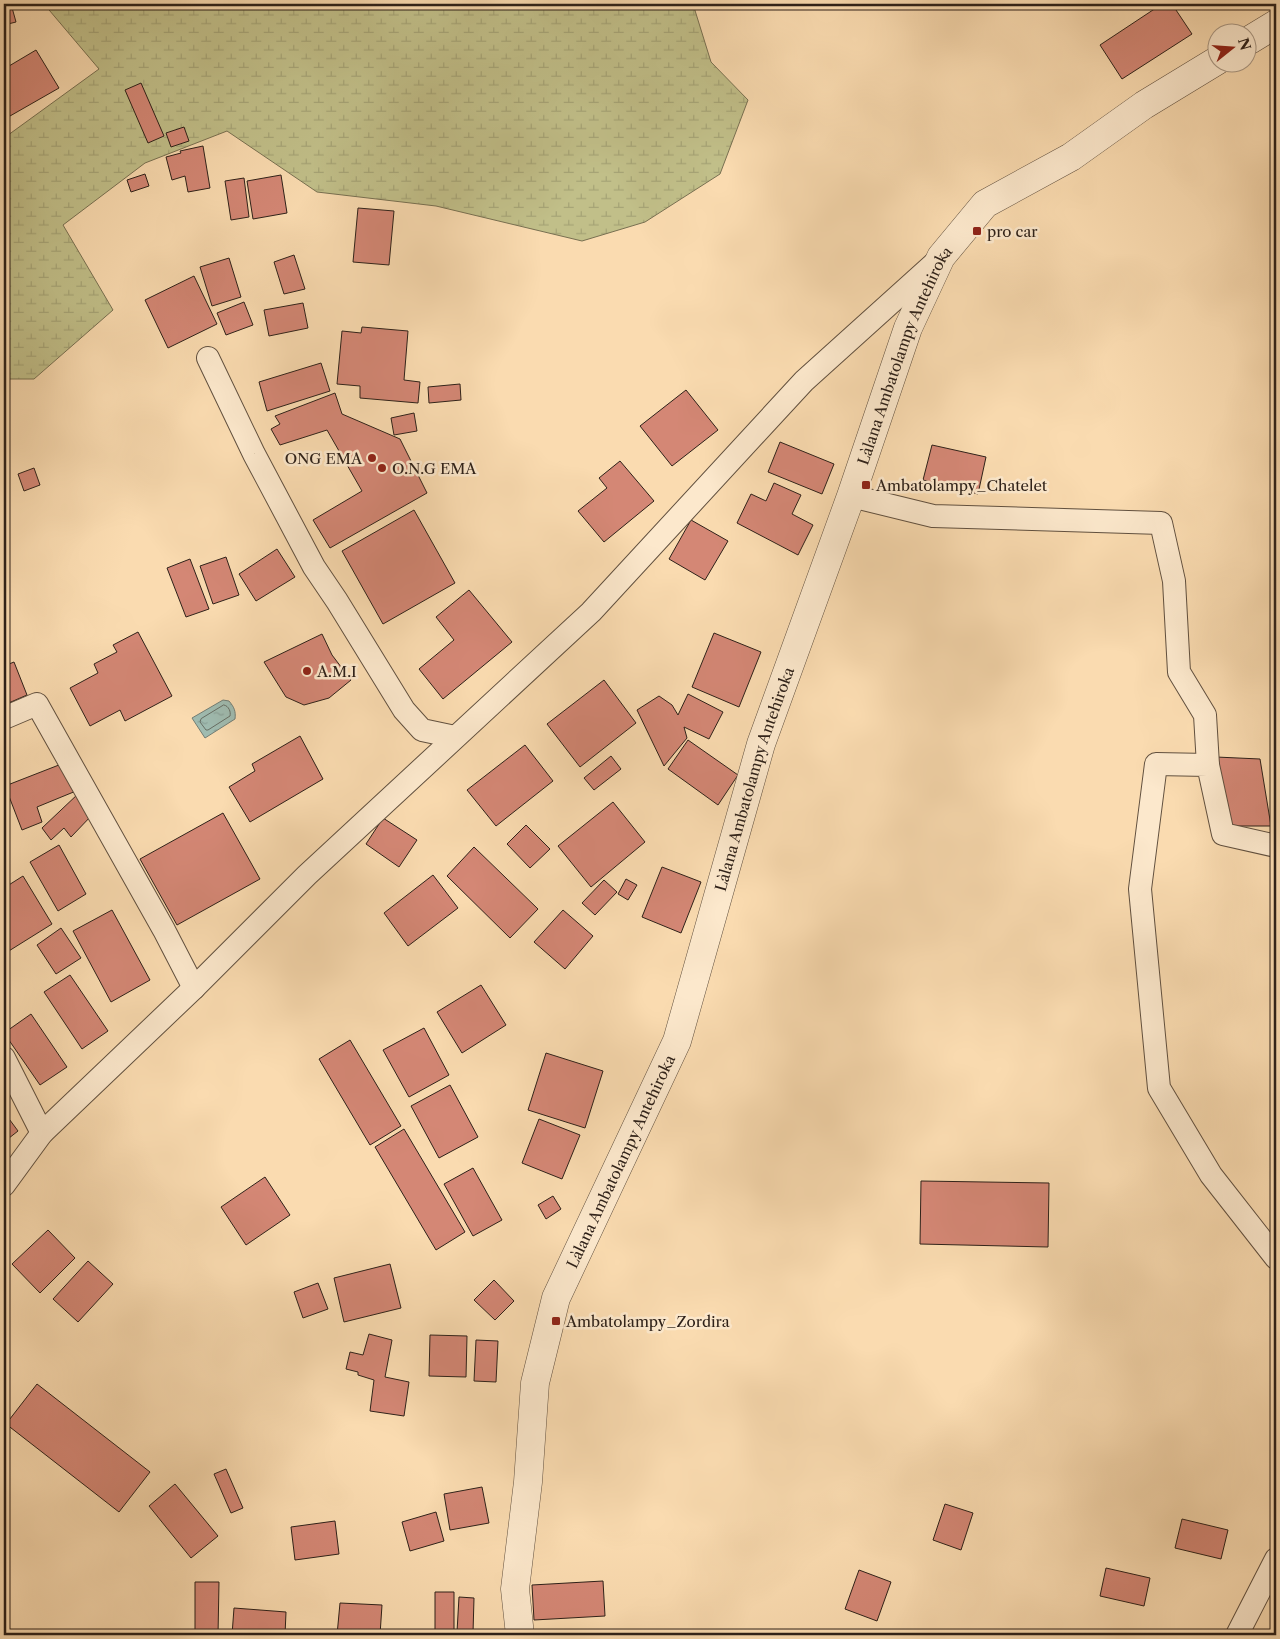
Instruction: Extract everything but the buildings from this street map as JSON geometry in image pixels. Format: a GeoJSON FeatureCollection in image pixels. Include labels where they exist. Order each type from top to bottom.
{"type":"FeatureCollection","features":[{"type":"Feature","properties":{"kind":"street"},"geometry":{"type":"LineString","coordinates":[[1258,36],[1276,24]]}},
{"type":"Feature","properties":{"kind":"street","name":"Làlana Ambatolampy Antehiroka"},"geometry":{"type":"LineString","coordinates":[[520,1635],[515,1589],[528,1482],[535,1383],[556,1298],[677,1041],[761,744],[851,496],[908,328],[941,257],[985,204],[1071,158],[1144,105],[1208,66]]}},
{"type":"Feature","properties":{"kind":"street"},"geometry":{"type":"LineString","coordinates":[[4,1185],[42,1133],[194,988],[307,874],[591,612],[804,381],[941,257]]}},
{"type":"Feature","properties":{"kind":"street"},"geometry":{"type":"LineString","coordinates":[[208,358],[254,454],[314,567],[404,710],[422,730],[455,737]]}},
{"type":"Feature","properties":{"kind":"street"},"geometry":{"type":"LineString","coordinates":[[851,496],[933,516],[1161,523],[1174,582],[1179,672],[1205,714],[1208,765],[1223,834],[1276,846]]}},
{"type":"Feature","properties":{"kind":"street"},"geometry":{"type":"LineString","coordinates":[[4,718],[37,704],[160,922],[194,988]]}},
{"type":"Feature","properties":{"kind":"street"},"geometry":{"type":"LineString","coordinates":[[1208,765],[1156,764],[1140,889],[1159,1088],[1211,1175],[1276,1258]]}},
{"type":"Feature","properties":{"kind":"street"},"geometry":{"type":"LineString","coordinates":[[4,1058],[42,1133]]}},
{"type":"Feature","properties":{"kind":"street"},"geometry":{"type":"LineString","coordinates":[[1237,1635],[1276,1559]]}},
{"type":"Feature","properties":{"kind":"green space"},"geometry":{"type":"Polygon","coordinates":[[[44,4],[693,4],[711,62],[748,100],[720,174],[645,222],[582,241],[436,206],[317,192],[227,131],[145,163],[63,225],[113,310],[34,379],[4,379],[4,138],[99,69],[44,4]]]}},
{"type":"Feature","properties":{"kind":"water"},"geometry":{"type":"Polygon","coordinates":[[[223,700],[229,701],[232,705],[235,711],[235,719],[205,738],[192,718],[223,700]]]}},
{"type":"Feature","properties":{"kind":"place","name":"pro car"},"geometry":{"type":"Point","coordinates":[977,231]}},
{"type":"Feature","properties":{"kind":"place","name":"ONG EMA"},"geometry":{"type":"Point","coordinates":[372,458]}},
{"type":"Feature","properties":{"kind":"place","name":"O.N.G EMA"},"geometry":{"type":"Point","coordinates":[382,468]}},
{"type":"Feature","properties":{"kind":"place","name":"Ambatolampy_Chatelet"},"geometry":{"type":"Point","coordinates":[866,485]}},
{"type":"Feature","properties":{"kind":"place","name":"A.M.I"},"geometry":{"type":"Point","coordinates":[307,671]}},
{"type":"Feature","properties":{"kind":"place","name":"Ambatolampy_Zordira"},"geometry":{"type":"Point","coordinates":[556,1321]}}]}
